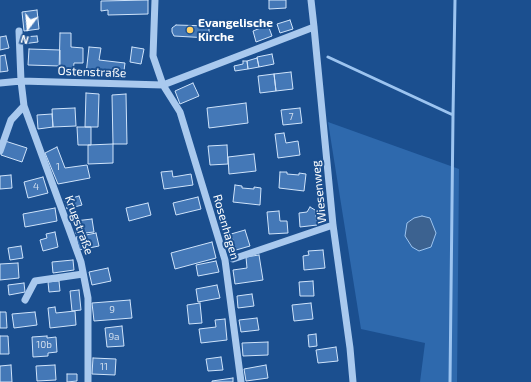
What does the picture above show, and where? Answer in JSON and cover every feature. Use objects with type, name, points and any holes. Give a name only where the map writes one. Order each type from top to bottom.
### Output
[{"type":"street","name":"Rosenhagen","points":[[155,0],[153,56],[163,85],[180,112],[225,260],[241,382]]},
{"type":"street","name":"Wiesenweg","points":[[311,0],[333,225],[350,348],[353,382]]},
{"type":"street","points":[[163,85],[314,27]]},
{"type":"street","points":[[19,31],[21,81]]},
{"type":"street","name":"Ostenstraße","points":[[0,83],[21,81],[163,85]]},
{"type":"street","name":"Krugstraße","points":[[21,81],[24,106],[81,262],[88,298],[88,382]]},
{"type":"street","points":[[0,151],[11,120],[24,106]]},
{"type":"street","points":[[233,259],[333,225]]},
{"type":"street","points":[[25,300],[35,281],[83,274]]},
{"type":"shaded area","points":[[328,122],[459,169],[457,382],[420,382],[425,343],[361,329]]},
{"type":"shaded area","points":[[422,216],[430,218],[436,233],[431,247],[419,251],[412,247],[405,236],[407,223],[414,218]]},
{"type":"building","points":[[148,0],[148,14],[108,15],[108,10],[101,11],[101,1]]},
{"type":"building","points":[[269,0],[286,0],[286,8],[269,9]]},
{"type":"building","points":[[37,10],[39,29],[24,31],[22,12]]},
{"type":"building","points":[[290,20],[293,29],[280,33],[277,24]]},
{"type":"building","name":"Evangelische Kirche","points":[[176,25],[209,26],[209,38],[174,36],[172,28]]},
{"type":"building","points":[[268,25],[272,36],[256,42],[253,31]]},
{"type":"building","points":[[60,33],[71,33],[71,47],[83,48],[83,63],[74,63],[73,73],[59,73]]},
{"type":"building","points":[[6,36],[9,48],[0,50],[0,37]]},
{"type":"building","points":[[37,36],[38,42],[22,44],[22,37]]},
{"type":"building","points":[[89,47],[101,48],[99,60],[125,63],[123,78],[86,74]]},
{"type":"building","points":[[132,47],[144,49],[141,64],[130,62]]},
{"type":"building","points":[[29,49],[60,50],[60,66],[28,65]]},
{"type":"building","points":[[272,54],[274,64],[259,67],[257,57]]},
{"type":"building","points":[[5,55],[8,71],[0,72],[0,56]]},
{"type":"building","points":[[257,58],[259,67],[248,69],[247,61]]},
{"type":"building","points":[[243,61],[247,61],[248,69],[235,71],[234,66],[243,64]]},
{"type":"building","points":[[291,72],[293,89],[276,91],[274,74]]},
{"type":"building","points":[[274,74],[276,91],[260,93],[258,76]]},
{"type":"building","points":[[193,83],[199,96],[180,104],[175,91]]},
{"type":"building","points":[[86,93],[99,94],[98,127],[85,127]]},
{"type":"building","points":[[126,94],[127,144],[113,144],[112,95]]},
{"type":"building","points":[[246,103],[248,123],[209,128],[207,108]]},
{"type":"building","points":[[75,108],[76,126],[53,127],[52,109]]},
{"type":"building","points":[[300,108],[302,123],[283,125],[281,110]]},
{"type":"building","points":[[52,114],[53,127],[38,129],[37,115]]},
{"type":"building","points":[[77,127],[91,127],[91,145],[78,145]]},
{"type":"building","points":[[284,133],[286,143],[298,141],[300,155],[278,158],[275,134]]},
{"type":"building","points":[[5,141],[27,148],[22,162],[1,155]]},
{"type":"building","points":[[113,144],[113,163],[88,164],[88,145]]},
{"type":"building","points":[[227,145],[228,164],[210,165],[208,146]]},
{"type":"building","points":[[57,147],[65,168],[87,165],[90,178],[58,184],[45,153]]},
{"type":"building","points":[[254,154],[256,171],[229,174],[228,157]]},
{"type":"building","points":[[172,171],[173,177],[191,174],[193,185],[164,189],[161,172]]},
{"type":"building","points":[[280,172],[299,175],[299,173],[306,174],[304,191],[279,188]]},
{"type":"building","points":[[11,175],[12,188],[0,189],[0,176]]},
{"type":"building","points":[[43,177],[48,193],[28,198],[24,182]]},
{"type":"building","points":[[235,185],[242,186],[242,188],[261,188],[260,205],[233,202]]},
{"type":"building","points":[[79,196],[82,205],[67,209],[65,200]]},
{"type":"building","points":[[198,197],[201,209],[176,215],[173,203]]},
{"type":"building","points":[[148,203],[151,215],[129,221],[126,208]]},
{"type":"building","points":[[310,207],[315,210],[317,225],[300,227],[299,213],[307,212]]},
{"type":"building","points":[[55,208],[57,221],[25,227],[23,214]]},
{"type":"building","points":[[279,211],[280,221],[287,221],[288,233],[269,234],[267,212]]},
{"type":"building","points":[[92,219],[94,232],[76,234],[75,221]]},
{"type":"building","points":[[245,230],[250,246],[236,250],[231,234]]},
{"type":"building","points":[[55,232],[58,247],[43,251],[40,240],[47,238],[46,234]]},
{"type":"building","points":[[96,233],[99,246],[79,250],[76,237]]},
{"type":"building","points":[[212,242],[216,258],[175,269],[171,253]]},
{"type":"building","points":[[21,246],[23,258],[10,260],[8,248]]},
{"type":"building","points":[[323,250],[325,268],[304,270],[303,256],[309,255],[308,251]]},
{"type":"building","points":[[259,255],[263,280],[235,284],[233,270],[247,268],[246,257]]},
{"type":"building","points":[[73,260],[74,270],[53,273],[52,262]]},
{"type":"building","points":[[216,261],[219,272],[198,276],[196,265]]},
{"type":"building","points":[[18,263],[19,278],[0,280],[0,264]]},
{"type":"building","points":[[108,268],[111,281],[92,285],[89,272]]},
{"type":"building","points":[[59,281],[60,291],[49,292],[48,282]]},
{"type":"building","points":[[313,281],[314,296],[300,296],[299,282]]},
{"type":"building","points":[[24,283],[25,292],[9,295],[8,285]]},
{"type":"building","points":[[217,285],[220,298],[198,302],[196,289]]},
{"type":"building","points":[[79,290],[81,310],[72,311],[70,291]]},
{"type":"building","points":[[252,294],[254,306],[238,308],[237,296]]},
{"type":"building","points":[[130,300],[132,318],[94,321],[92,303]]},
{"type":"building","points":[[200,303],[202,323],[189,324],[187,305]]},
{"type":"building","points":[[311,303],[313,319],[294,321],[292,305]]},
{"type":"building","points":[[55,307],[56,313],[75,311],[76,325],[50,328],[48,308]]},
{"type":"building","points":[[0,312],[6,312],[7,328],[0,328]]},
{"type":"building","points":[[35,312],[37,325],[14,328],[12,314]]},
{"type":"building","points":[[257,318],[259,330],[241,332],[239,320]]},
{"type":"building","points":[[225,319],[227,340],[201,343],[199,329],[216,327],[215,320]]},
{"type":"building","points":[[122,326],[124,346],[107,347],[105,328]]},
{"type":"building","points":[[316,334],[317,346],[309,347],[308,335]]},
{"type":"building","points":[[0,336],[8,336],[9,354],[0,354]]},
{"type":"building","points":[[47,336],[47,338],[56,337],[57,352],[48,353],[48,356],[33,357],[32,337]]},
{"type":"building","points":[[268,342],[268,355],[243,356],[242,343]]},
{"type":"building","points":[[336,347],[338,361],[318,363],[316,350]]},
{"type":"building","points":[[221,357],[223,370],[208,371],[206,359]]},
{"type":"building","points":[[93,358],[116,359],[115,375],[92,374]]},
{"type":"building","points":[[11,365],[12,382],[0,382],[0,366]]},
{"type":"building","points":[[55,365],[56,380],[37,381],[36,366]]},
{"type":"building","points":[[266,365],[268,378],[246,381],[244,369]]},
{"type":"building","points":[[67,374],[77,374],[77,381],[67,382]]},
{"type":"building","points":[[233,378],[233,382],[212,382],[212,381]]},
{"type":"waterway","points":[[450,382],[455,0]]},
{"type":"waterway","points":[[328,57],[453,115]]},
{"type":"place","name":"Evangelische Kirche","points":[[190,30]]}]
